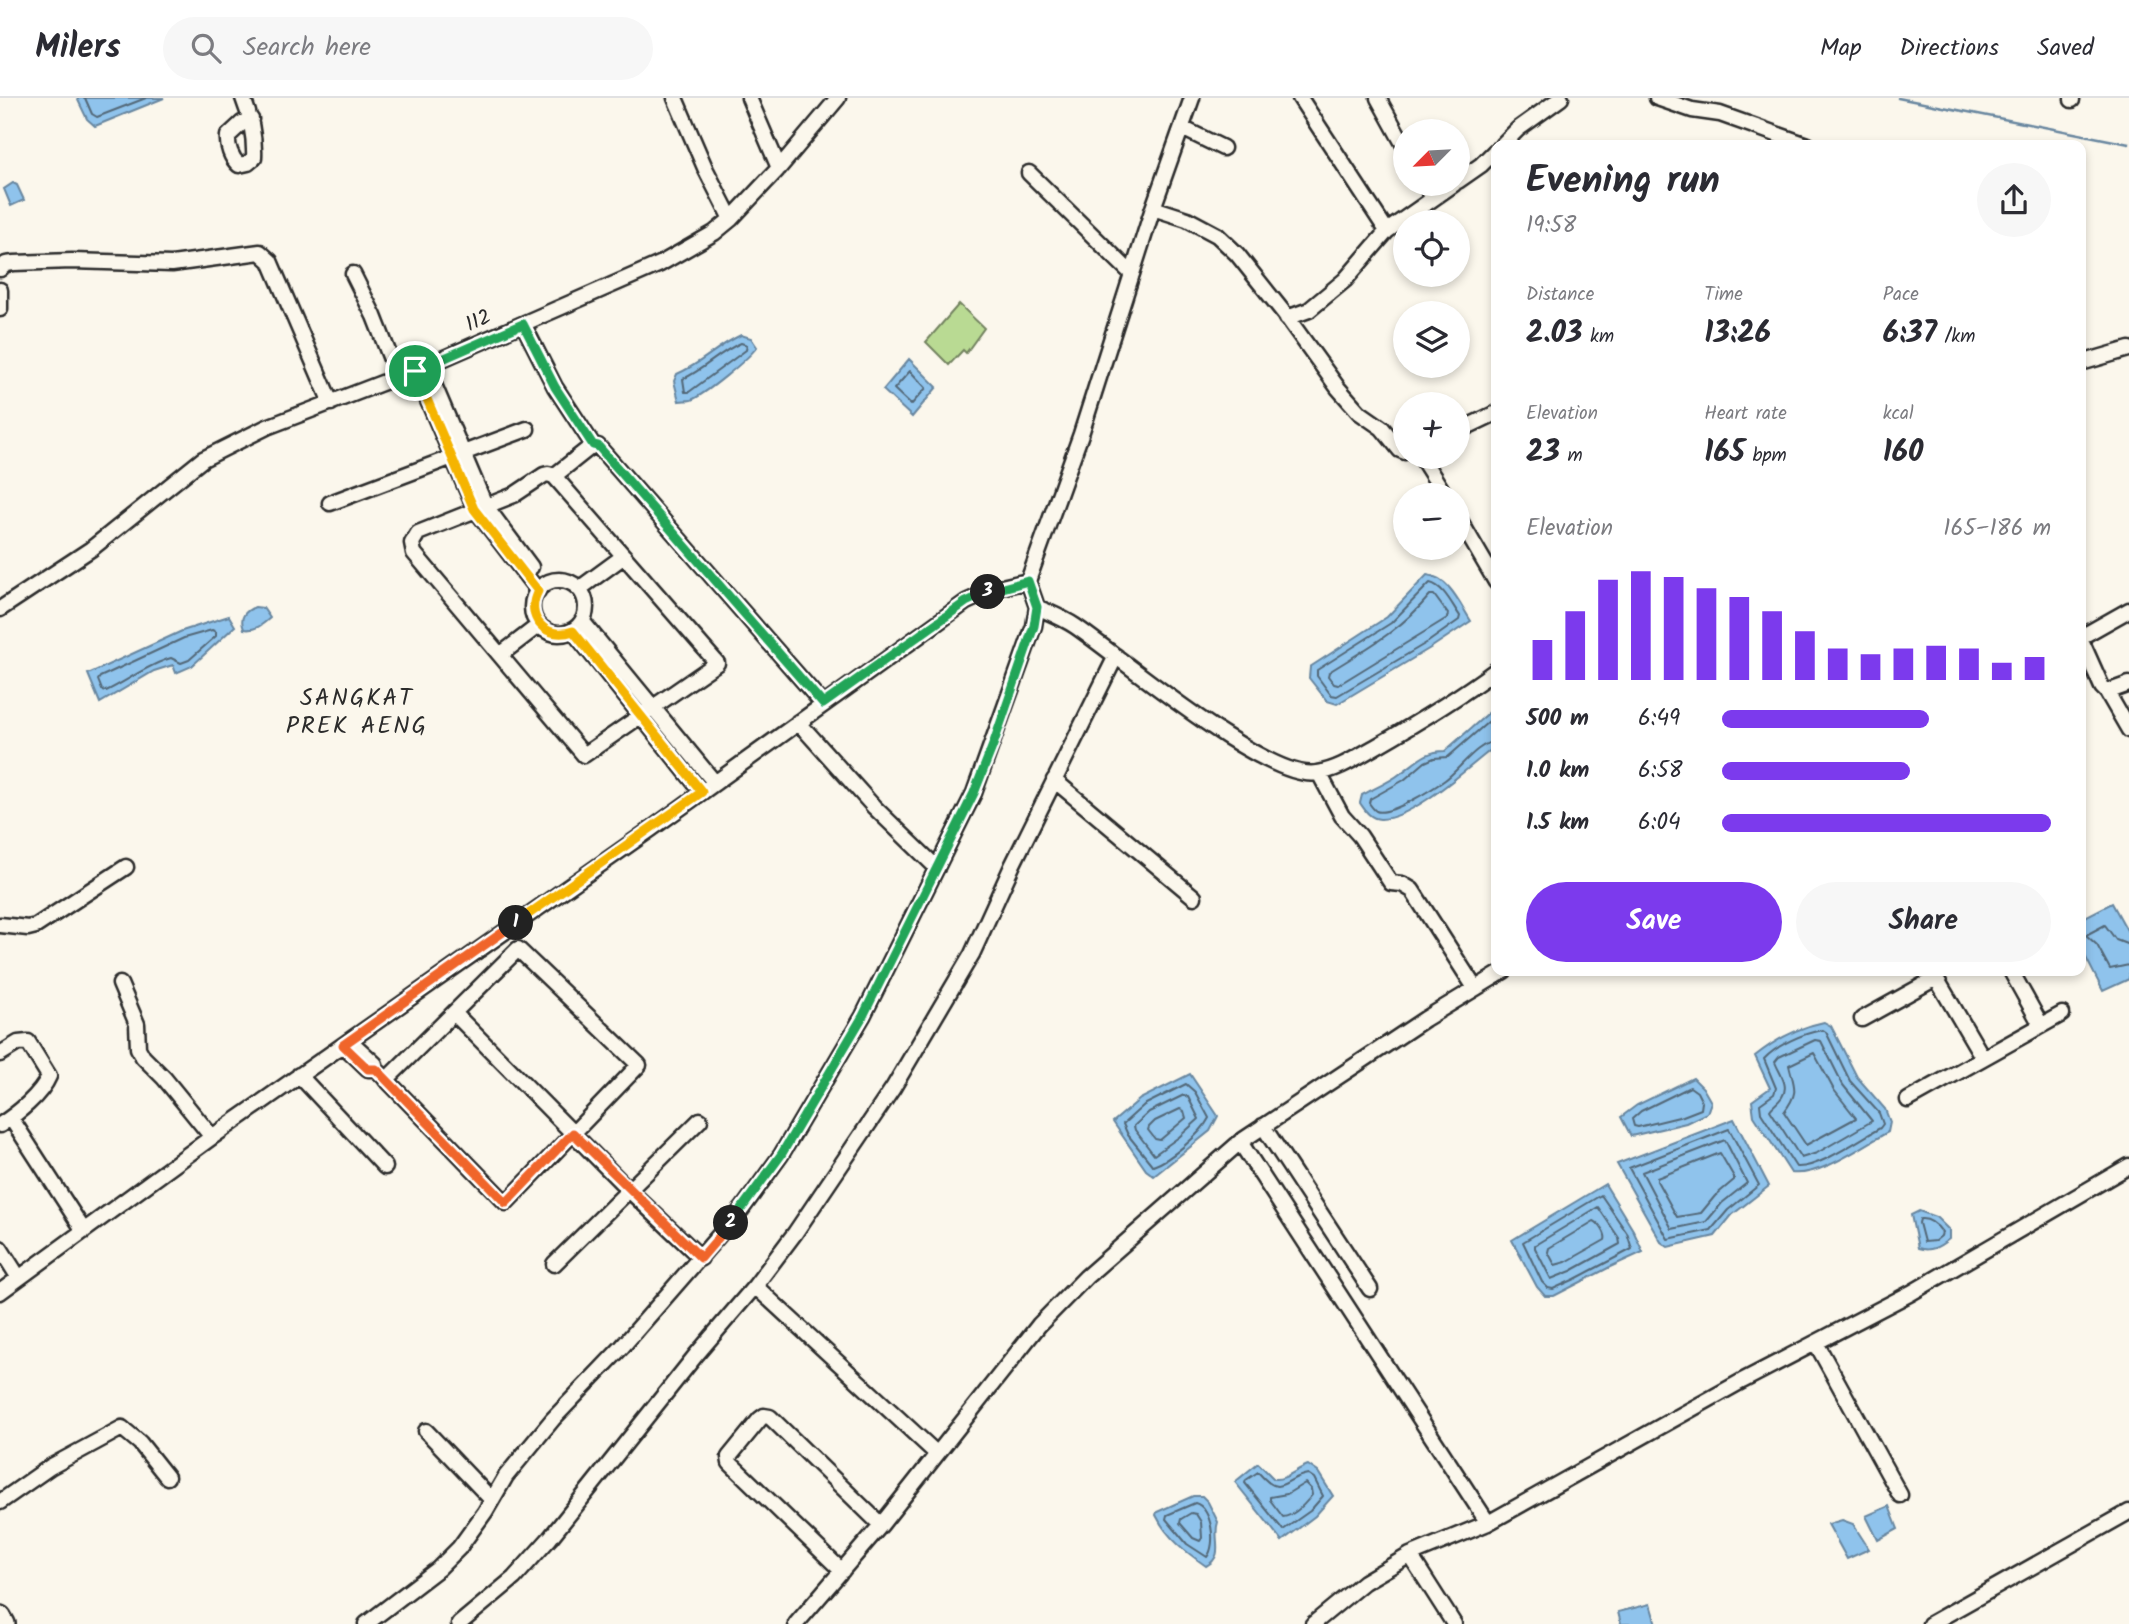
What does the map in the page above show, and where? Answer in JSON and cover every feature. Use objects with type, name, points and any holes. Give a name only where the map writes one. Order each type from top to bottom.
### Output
[{"type":"highway","points":[[0,1617],[4,1624]]},
{"type":"street","points":[[243,98],[251,119]]},
{"type":"street","points":[[675,98],[706,170],[731,219]]},
{"type":"street","points":[[749,98],[779,168]]},
{"type":"street","name":"112","points":[[0,609],[91,549],[203,459],[267,427],[421,369],[660,264],[714,233],[731,219],[779,168],[838,98]]},
{"type":"street","points":[[366,1624],[438,1569],[452,1555],[506,1476],[742,1209],[781,1155],[863,1016],[974,793],[993,745],[1027,649],[1037,607],[1028,581],[1082,434],[1153,208],[1192,98]]},
{"type":"street","points":[[1300,98],[1387,231]]},
{"type":"street","points":[[1378,98],[1393,126]]},
{"type":"street","points":[[1507,140],[1561,98]]},
{"type":"street","points":[[1657,98],[1692,110],[1731,117],[1793,140]]},
{"type":"street","points":[[1182,128],[1223,148]]},
{"type":"street","points":[[1470,172],[1491,155]]},
{"type":"street","points":[[1029,173],[1132,274]]},
{"type":"street","points":[[1287,318],[1308,310],[1345,280],[1387,231],[1436,196]]},
{"type":"street","points":[[1153,208],[1187,219],[1217,235],[1237,254],[1338,388],[1359,412],[1382,428],[1393,441]]},
{"type":"street","points":[[0,269],[6,264],[14,263],[72,261],[172,264],[265,254],[331,403]]},
{"type":"street","points":[[352,274],[374,316],[398,377]]},
{"type":"street","points":[[0,290],[0,309]]},
{"type":"street","points":[[523,324],[555,387],[593,445],[598,446],[823,704]]},
{"type":"street","points":[[2086,362],[2129,349]]},
{"type":"street","points":[[421,369],[480,507],[541,588]]},
{"type":"street","points":[[1470,425],[1491,415]]},
{"type":"street","points":[[330,503],[527,429]]},
{"type":"street","points":[[554,476],[593,445]]},
{"type":"street","points":[[544,475],[554,476],[717,663],[584,755],[414,553],[412,543],[418,533],[514,495],[544,475]]},
{"type":"street","points":[[1470,538],[1491,573]]},
{"type":"street","points":[[579,589],[624,556]]},
{"type":"street","points":[[559,580],[579,589],[586,603],[578,626],[555,634],[540,625],[533,608],[541,588],[559,580]]},
{"type":"street","points":[[0,1292],[212,1137],[702,792],[966,602],[997,588],[1028,581]]},
{"type":"street","points":[[1037,607],[1074,625],[1199,717],[1264,759],[1283,769],[1306,774],[1319,773],[1349,762],[1436,713],[1491,674]]},
{"type":"street","points":[[2086,636],[2129,610]]},
{"type":"street","points":[[500,655],[540,625]]},
{"type":"street","points":[[578,626],[654,708],[715,782]]},
{"type":"street","points":[[578,626],[642,717],[702,792]]},
{"type":"street","points":[[2086,650],[2102,687],[2129,730]]},
{"type":"street","points":[[464,1623],[514,1578],[550,1538],[696,1355],[755,1286],[795,1233],[893,1088],[972,954],[1116,656]]},
{"type":"street","points":[[2107,692],[2129,684]]},
{"type":"street","points":[[799,722],[874,807],[937,868]]},
{"type":"street","points":[[1319,773],[1342,816],[1360,835],[1391,883],[1402,884],[1412,890],[1475,988]]},
{"type":"street","points":[[1054,780],[1194,897]]},
{"type":"street","points":[[0,925],[28,928],[36,926],[126,867]]},
{"type":"street","points":[[346,1043],[368,1069],[381,1075],[506,1203],[639,1065],[518,949],[454,1013],[381,1075]]},
{"type":"street","points":[[796,1624],[881,1525],[1049,1315],[1105,1260],[1240,1142],[1495,976]]},
{"type":"street","points":[[1862,1019],[1931,976]]},
{"type":"street","points":[[1935,976],[1983,1058]]},
{"type":"street","points":[[2014,976],[2041,1026]]},
{"type":"street","points":[[120,984],[137,1024],[138,1048],[143,1057],[164,1078],[212,1137]]},
{"type":"street","points":[[454,1013],[629,1190],[701,1258]]},
{"type":"street","points":[[1908,1100],[2062,1014]]},
{"type":"street","points":[[0,1054],[18,1043],[28,1042],[49,1076],[46,1083],[6,1122],[84,1231]]},
{"type":"street","points":[[299,1075],[385,1167]]},
{"type":"street","points":[[554,1264],[700,1120]]},
{"type":"street","points":[[1263,1126],[1370,1289]]},
{"type":"street","points":[[1240,1142],[1488,1523]]},
{"type":"street","points":[[1313,1624],[1364,1582],[1410,1555],[1488,1523],[1742,1381],[1911,1293],[2129,1166]]},
{"type":"street","points":[[0,1248],[19,1279]]},
{"type":"street","points":[[755,1286],[937,1454]]},
{"type":"street","points":[[1816,1343],[1900,1495]]},
{"type":"street","points":[[842,1571],[730,1463],[729,1457],[760,1419],[764,1416],[770,1417],[881,1525]]},
{"type":"street","points":[[0,1502],[50,1467],[122,1428],[140,1443],[167,1477]]},
{"type":"street","points":[[426,1431],[492,1500]]},
{"type":"street","points":[[1930,1624],[2129,1513]]},
{"type":"street","points":[[1410,1555],[1454,1624]]},
{"type":"green space","points":[[959,304],[984,328],[966,353],[963,350],[949,365],[926,342]]},
{"type":"water","points":[[77,98],[164,98],[95,126],[87,119]]},
{"type":"water","points":[[13,183],[17,185],[24,200],[11,206],[4,189]]},
{"type":"water","points":[[741,335],[751,338],[757,347],[752,353],[706,391],[691,400],[679,401],[674,381],[677,374]]},
{"type":"water","points":[[909,359],[937,387],[912,417],[883,390]]},
{"type":"water","points":[[1427,575],[1448,586],[1471,621],[1337,704],[1327,701],[1309,678],[1310,667],[1387,617]]},
{"type":"water","points":[[255,607],[263,608],[270,618],[255,628],[244,629],[244,615]]},
{"type":"water","points":[[229,616],[235,626],[192,666],[176,673],[173,665],[154,671],[100,703],[88,674],[182,631]]},
{"type":"water","points":[[1491,711],[1491,750],[1457,778],[1408,811],[1393,817],[1376,819],[1360,803],[1362,795],[1392,779],[1417,761],[1438,751],[1445,751]]},
{"type":"water","points":[[2112,903],[2129,934],[2129,979],[2103,991],[2086,958],[2086,916]]},
{"type":"water","points":[[1824,1022],[1831,1026],[1857,1077],[1885,1109],[1890,1122],[1888,1132],[1828,1165],[1803,1173],[1791,1173],[1754,1116],[1752,1101],[1770,1088],[1755,1056],[1788,1035]]},
{"type":"water","points":[[1190,1074],[1218,1116],[1210,1131],[1154,1176],[1146,1170],[1113,1122],[1140,1099]]},
{"type":"water","points":[[1693,1078],[1711,1102],[1707,1113],[1686,1123],[1631,1136],[1621,1117],[1637,1105]]},
{"type":"water","points":[[1734,1119],[1769,1186],[1732,1215],[1715,1236],[1668,1247],[1661,1242],[1617,1164]]},
{"type":"water","points":[[1605,1184],[1643,1252],[1554,1296],[1545,1296],[1537,1287],[1512,1240]]},
{"type":"water","points":[[1919,1211],[1936,1217],[1949,1230],[1949,1239],[1935,1248],[1918,1248],[1911,1215]]},
{"type":"water","points":[[1258,1463],[1274,1479],[1283,1478],[1308,1465],[1318,1472],[1333,1496],[1315,1516],[1282,1541],[1235,1482]]},
{"type":"water","points":[[1193,1496],[1202,1496],[1208,1502],[1218,1522],[1217,1552],[1212,1562],[1206,1566],[1171,1538],[1156,1515],[1157,1512]]},
{"type":"water","points":[[1889,1506],[1898,1529],[1878,1540],[1866,1516]]},
{"type":"water","points":[[1842,1520],[1853,1524],[1869,1549],[1847,1559],[1828,1524]]},
{"type":"water","points":[[1650,1604],[1656,1624],[1621,1624],[1618,1612]]},
{"type":"waterway","points":[[1898,98],[2129,144]]},
{"type":"district","name":"SANGKAT PREK AENG","points":[[357,711]]},
{"type":"route","points":[[523,324],[555,387],[593,445],[598,446],[823,704],[966,602],[997,588],[1028,581],[1033,594],[1037,607],[1034,626],[993,745],[974,793],[912,919],[863,1016],[819,1094],[781,1155],[742,1209],[701,1258],[573,1133],[506,1203],[376,1069],[368,1069],[343,1045],[702,792],[573,631],[555,634],[547,631],[534,618],[534,599],[538,591],[474,509],[415,371],[523,324]]}]
